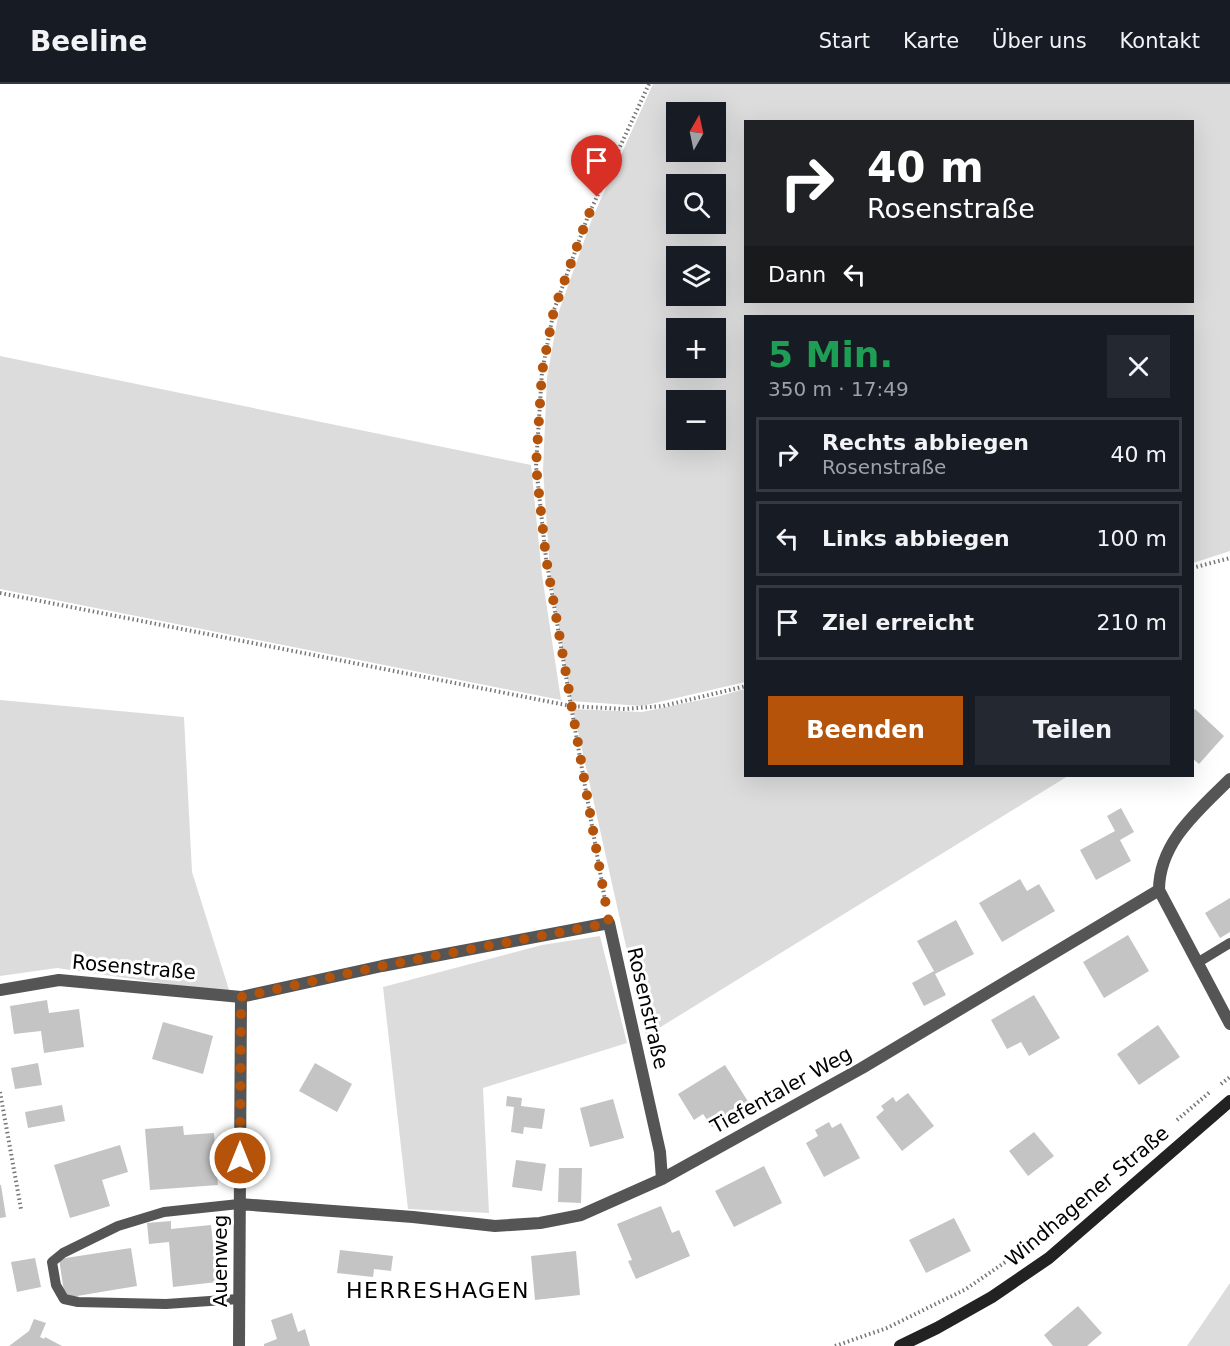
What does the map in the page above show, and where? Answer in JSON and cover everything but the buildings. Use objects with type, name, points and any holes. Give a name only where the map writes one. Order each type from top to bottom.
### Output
[{"type":"main road","name":"Windhagener Straße","points":[[900,1346],[992,1297],[1048,1258],[1230,1101]]},
{"type":"street","points":[[1230,779],[1183,827],[1167,850],[1159,877],[1159,890],[1230,1024]]},
{"type":"street","name":"Tiefentaler Weg","points":[[240,1204],[413,1217],[495,1226],[581,1215],[662,1179],[862,1068],[1159,890]]},
{"type":"street","name":"Rosenstraße","points":[[0,990],[59,980],[241,997],[382,966],[609,923],[660,1152],[662,1179]]},
{"type":"street","name":"Auenweg","points":[[239,1346],[241,997]]},
{"type":"lane","points":[[1197,963],[1230,943]]},
{"type":"lane","points":[[239,1299],[166,1304],[78,1302],[64,1299],[56,1284],[52,1262],[63,1253],[118,1226],[164,1212],[240,1204]]},
{"type":"path","points":[[609,923],[546,558],[536,466],[542,372],[554,310],[593,206],[649,84]]},
{"type":"path","points":[[1194,567],[1230,558]]},
{"type":"path","points":[[0,593],[571,706],[625,709],[663,706],[744,686]]},
{"type":"path","points":[[1171,1125],[1230,1077]]},
{"type":"path","points":[[0,1092],[21,1209]]},
{"type":"path","points":[[835,1346],[886,1328],[966,1289],[1046,1235]]},
{"type":"shaded area","points":[[653,84],[1230,84],[1230,551],[1194,563],[1194,315],[744,315],[744,682],[642,706],[571,701],[550,571],[543,470],[547,377],[559,311],[592,219]]},
{"type":"shaded area","points":[[0,356],[531,465],[542,575],[561,700],[0,589]]},
{"type":"shaded area","points":[[744,689],[744,777],[1066,777],[646,1036],[573,709],[642,712]]},
{"type":"shaded area","points":[[0,700],[184,717],[192,872],[230,993],[57,968],[0,976]]},
{"type":"shaded area","points":[[600,936],[627,1043],[483,1088],[489,1213],[408,1209],[383,987],[542,945]]},
{"type":"shaded area","points":[[1230,1283],[1230,1346],[1187,1346]]},
{"type":"district","name":"HERRESHAGEN","points":[[438,1290]]},
{"type":"route","points":[[240,1158],[241,997],[382,966],[609,923],[546,558],[536,466],[542,372],[554,310],[597,197]]}]
